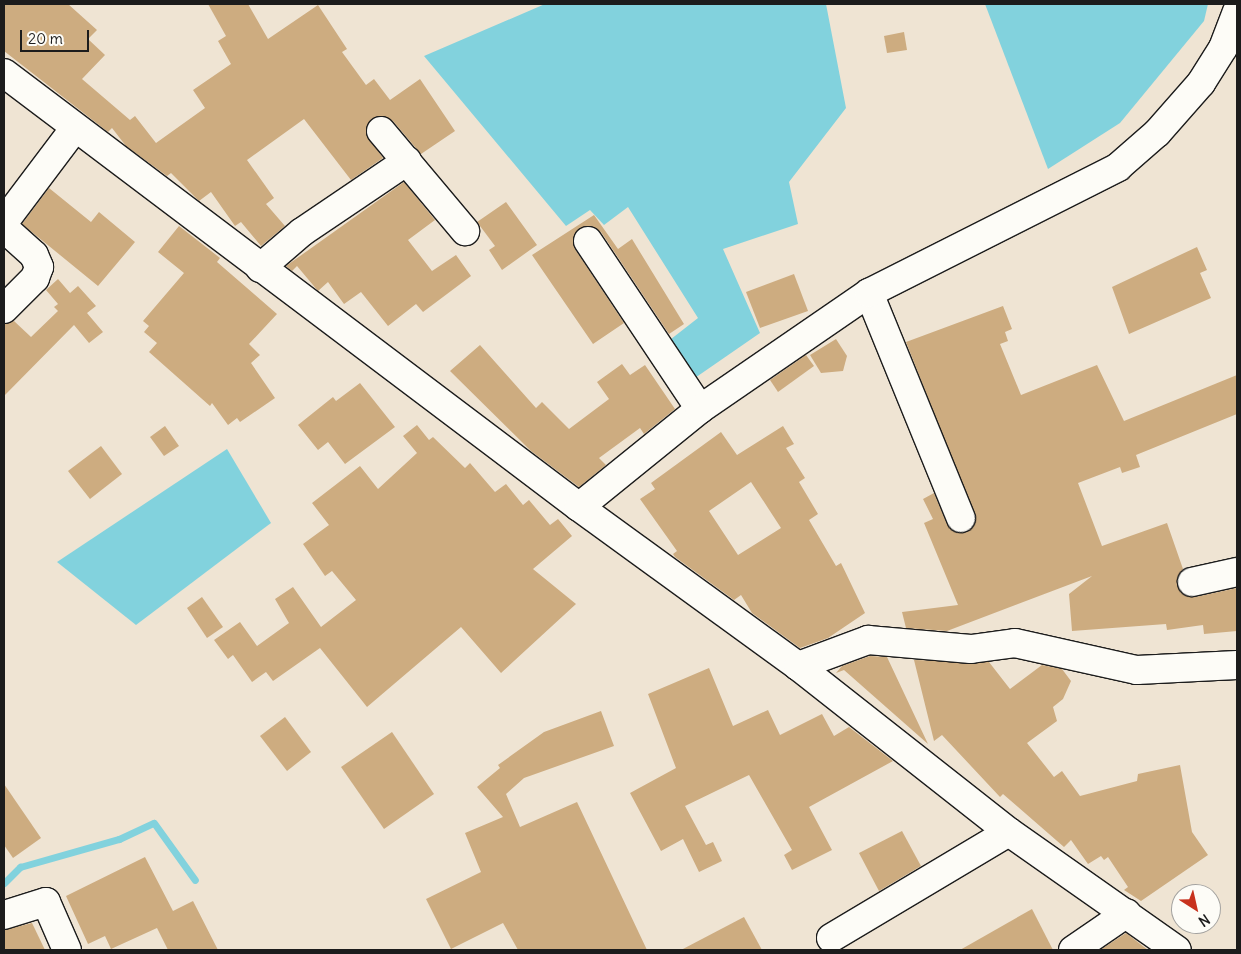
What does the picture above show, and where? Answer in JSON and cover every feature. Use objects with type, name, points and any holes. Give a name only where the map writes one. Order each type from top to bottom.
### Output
[{"type":"street","points":[[579,507],[700,409],[869,293],[1118,167],[1157,133],[1201,83],[1230,56],[1237,12]]},
{"type":"street","points":[[4,73],[74,129],[579,507],[798,666],[1009,832],[1127,913],[1177,950]]},
{"type":"street","points":[[4,222],[74,129]]},
{"type":"street","points":[[382,131],[465,232]]},
{"type":"street","points":[[260,268],[302,232],[407,161]]},
{"type":"street","points":[[4,228],[34,255],[39,268],[35,278],[4,309]]},
{"type":"street","points":[[588,241],[700,409]]},
{"type":"street","points":[[869,293],[960,518]]},
{"type":"street","points":[[1192,582],[1237,572]]},
{"type":"street","points":[[798,666],[868,640],[971,648],[1015,643],[1137,670],[1237,665]]},
{"type":"street","points":[[830,938],[1009,832]]},
{"type":"street","points":[[4,915],[46,902],[67,950]]},
{"type":"street","points":[[1073,950],[1127,913]]},
{"type":"water","points":[[545,4],[826,4],[846,108],[789,182],[798,224],[723,249],[760,333],[692,380],[666,343],[698,318],[628,207],[604,225],[590,210],[566,226],[424,56]]},
{"type":"water","points":[[985,4],[1208,4],[1204,21],[1120,123],[1048,169]]},
{"type":"water","points":[[227,449],[271,523],[136,625],[57,562]]},
{"type":"building","points":[[4,4],[68,4],[97,30],[88,39],[105,55],[82,79],[130,120],[135,116],[156,143],[205,108],[193,90],[231,64],[218,41],[226,36],[208,4],[248,4],[268,39],[318,5],[347,49],[342,52],[366,85],[374,79],[390,100],[420,79],[455,131],[421,154],[393,121],[379,116],[371,119],[366,134],[383,158],[351,180],[304,119],[247,160],[274,198],[266,204],[285,226],[261,246],[241,222],[235,226],[211,192],[199,201],[171,173],[167,176],[126,146],[112,128],[108,132],[4,51]]},
{"type":"building","points":[[904,32],[907,50],[887,53],[884,36]]},
{"type":"building","points":[[404,182],[435,220],[408,240],[432,271],[456,255],[471,276],[423,312],[416,304],[388,326],[361,292],[344,304],[328,282],[318,291],[297,266],[292,271],[286,266]]},
{"type":"building","points":[[49,188],[91,222],[99,212],[135,242],[98,286],[22,224]]},
{"type":"building","points":[[506,202],[537,245],[502,270],[489,250],[495,246],[477,222]]},
{"type":"building","points":[[594,215],[618,249],[632,239],[684,324],[669,334],[601,232],[587,226],[574,234],[575,249],[624,323],[593,344],[532,255]]},
{"type":"building","points":[[179,226],[220,258],[217,262],[277,314],[249,344],[260,355],[251,363],[275,398],[240,422],[237,418],[228,425],[212,403],[210,406],[149,352],[157,343],[144,332],[149,326],[143,321],[184,273],[158,252]]},
{"type":"building","points":[[1197,247],[1207,270],[1200,273],[1211,298],[1129,334],[1112,287]]},
{"type":"building","points":[[794,274],[808,311],[760,328],[746,292]]},
{"type":"building","points":[[58,279],[70,293],[78,286],[96,306],[87,313],[103,332],[89,343],[74,325],[4,396],[4,324],[14,321],[31,337],[58,311],[54,307],[58,304],[46,290]]},
{"type":"building","points":[[1003,306],[1012,329],[1005,332],[1008,341],[1000,344],[1021,395],[1097,365],[1124,421],[1237,375],[1237,414],[1136,455],[1140,467],[1122,473],[1120,467],[1078,483],[1102,546],[1167,523],[1183,569],[1177,578],[1181,593],[1195,597],[1237,588],[1237,631],[1204,634],[1203,625],[1167,630],[1166,624],[1072,631],[1069,594],[1092,576],[947,631],[906,628],[902,612],[958,605],[924,523],[933,519],[923,499],[934,493],[947,524],[958,533],[967,532],[976,520],[906,342]]},
{"type":"building","points":[[836,339],[847,356],[843,371],[821,373],[810,355]]},
{"type":"building","points":[[480,345],[536,408],[542,402],[569,429],[609,399],[597,382],[622,364],[630,375],[645,365],[675,409],[644,434],[640,428],[599,458],[606,465],[579,487],[531,451],[450,371]]},
{"type":"building","points":[[806,355],[814,366],[778,392],[770,380]]},
{"type":"building","points":[[360,383],[395,427],[345,464],[328,442],[318,450],[298,425],[333,397],[336,401]]},
{"type":"building","points":[[417,425],[429,440],[433,437],[465,468],[470,463],[495,492],[506,484],[523,505],[529,500],[550,525],[558,519],[572,536],[533,569],[576,604],[501,673],[461,627],[367,707],[320,648],[273,681],[266,672],[252,682],[233,655],[228,659],[214,640],[240,622],[257,646],[289,623],[275,599],[293,587],[321,627],[356,600],[332,571],[325,576],[303,544],[329,525],[312,503],[360,466],[378,489],[417,453],[403,436]]},
{"type":"building","points":[[165,426],[179,446],[164,456],[150,437]]},
{"type":"building","points":[[783,426],[794,444],[786,448],[805,478],[799,482],[818,514],[809,520],[836,566],[841,563],[865,613],[828,638],[800,648],[752,613],[741,595],[734,600],[675,557],[673,554],[677,551],[640,499],[655,489],[651,483],[721,432],[737,455]],"holes":[[[751,482],[781,528],[738,555],[709,511]]]},
{"type":"building","points":[[101,446],[122,474],[90,499],[68,471]]},
{"type":"building","points":[[202,597],[223,627],[207,638],[187,608]]},
{"type":"building","points":[[870,656],[887,657],[928,744],[844,670],[836,673],[842,666]]},
{"type":"building","points":[[914,660],[989,662],[1010,689],[1042,665],[1062,669],[1071,681],[1063,699],[1053,707],[1057,721],[1027,743],[1054,777],[1062,771],[1080,796],[1137,781],[1138,774],[1180,765],[1192,832],[1208,855],[1141,901],[1124,890],[1128,887],[1108,857],[1104,860],[1101,856],[1088,864],[1071,840],[1064,847],[1003,794],[1000,797],[942,735],[934,741]]},
{"type":"building","points":[[709,668],[733,726],[768,710],[780,735],[822,714],[834,736],[849,727],[893,761],[809,807],[832,850],[792,870],[784,855],[792,850],[749,775],[685,806],[706,845],[713,842],[722,861],[699,872],[683,839],[661,851],[630,793],[676,768],[648,694]]},
{"type":"building","points":[[601,711],[614,746],[524,778],[506,794],[520,827],[577,802],[647,950],[518,950],[503,923],[451,949],[426,899],[481,872],[465,833],[503,817],[477,787],[500,768],[498,765],[544,732]]},
{"type":"building","points":[[285,717],[311,752],[287,771],[260,736]]},
{"type":"building","points":[[392,732],[434,794],[384,829],[341,767]]},
{"type":"building","points":[[4,784],[41,838],[13,858],[4,845]]},
{"type":"building","points":[[902,831],[921,866],[879,891],[859,853]]},
{"type":"building","points":[[145,857],[173,911],[193,901],[218,950],[168,950],[157,928],[111,949],[105,936],[88,944],[66,896]]},
{"type":"building","points":[[1032,909],[1053,950],[960,950]]},
{"type":"building","points":[[744,917],[762,950],[681,950]]},
{"type":"building","points":[[32,923],[45,950],[4,950],[4,930]]},
{"type":"building","points":[[1126,933],[1148,950],[1100,950]]},
{"type":"waterway","points":[[4,883],[20,867],[119,839],[154,823],[195,880]]}]
